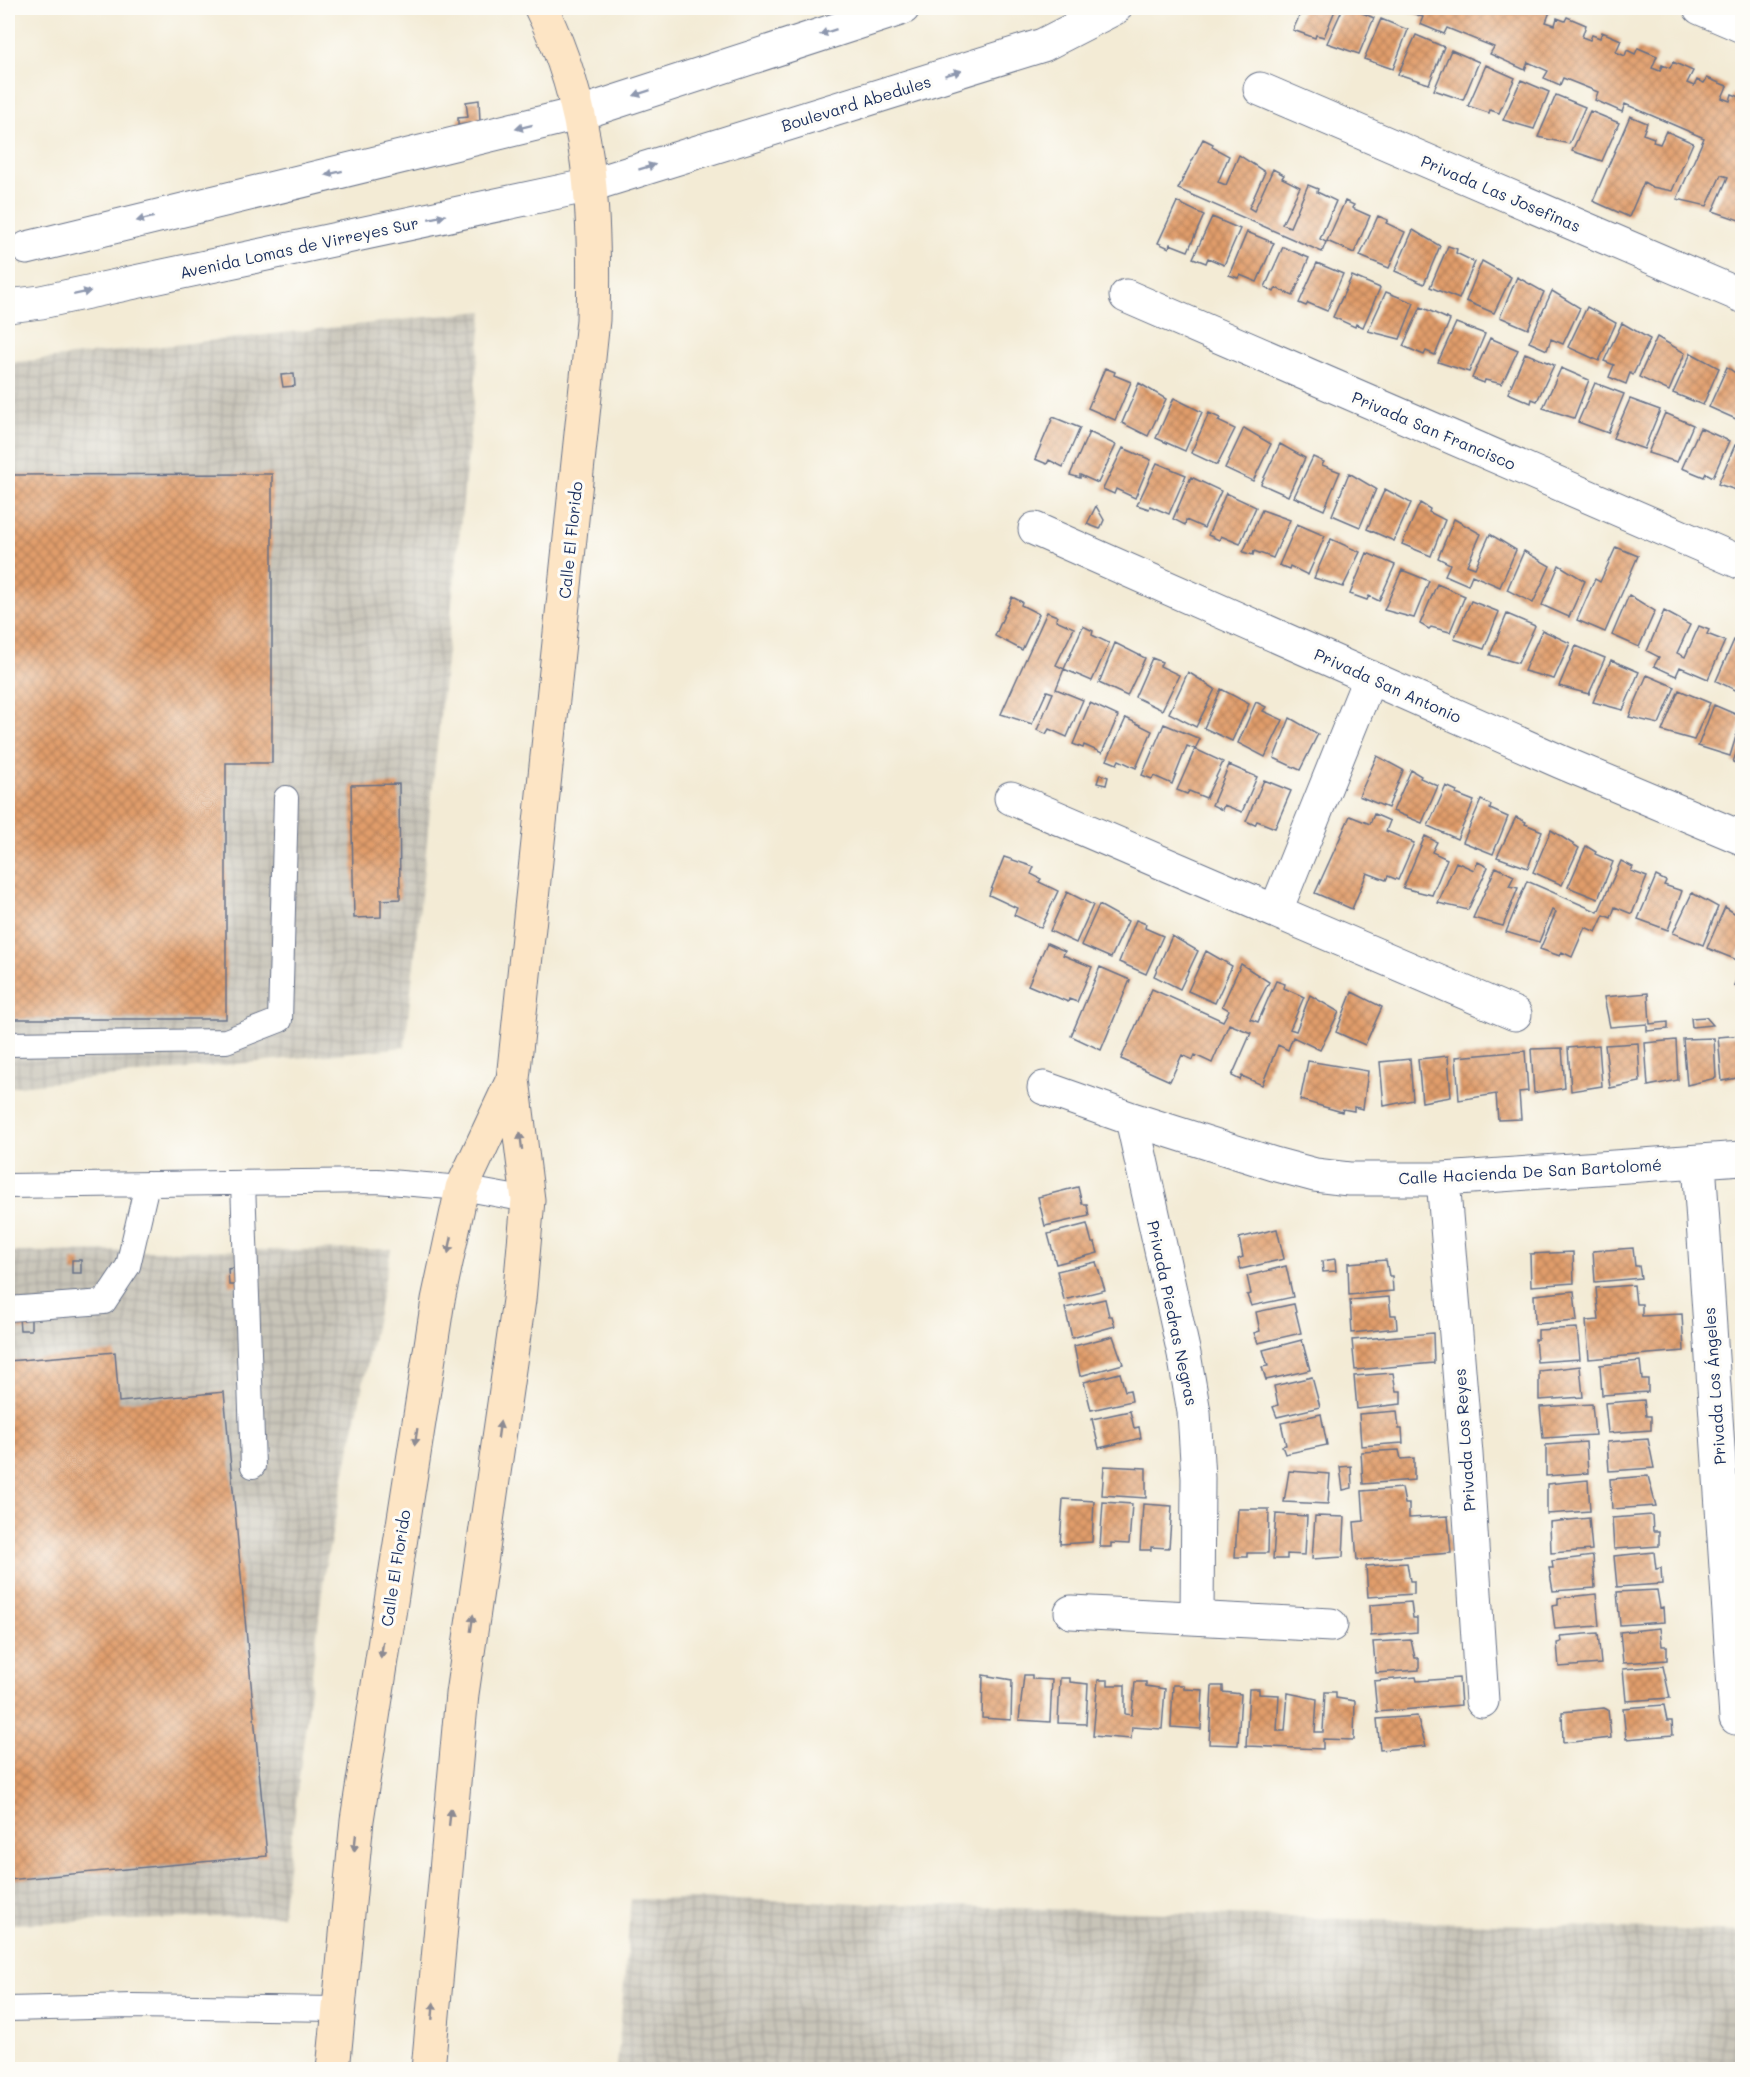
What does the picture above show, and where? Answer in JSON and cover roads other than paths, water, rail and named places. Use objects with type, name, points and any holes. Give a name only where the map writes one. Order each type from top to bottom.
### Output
[{"type":"main road","name":"Calle El Florido","points":[[428,2070],[462,1694],[519,1299],[528,1200],[513,1079],[593,320],[595,244],[591,184],[581,113],[556,38],[541,8]]},
{"type":"main road","name":"Calle El Florido","points":[[333,2070],[357,1820],[393,1574],[438,1299],[462,1188],[513,1079]]},
{"type":"street","points":[[16,249],[581,113],[903,8]]},
{"type":"street","name":"Boulevard Abedules","points":[[591,184],[1043,45],[1115,8]]},
{"type":"street","points":[[1700,8],[1743,26]]},
{"type":"street","name":"Privada Las Josefinas","points":[[1260,89],[1743,296]]},
{"type":"street","name":"Avenida Lomas de Virreyes Sur","points":[[8,306],[41,302],[591,184]]},
{"type":"street","name":"Privada San Francisco","points":[[1126,296],[1743,563]]},
{"type":"street","name":"Privada San Antonio","points":[[1035,529],[1561,762],[1743,838]]},
{"type":"street","points":[[1276,910],[1370,676]]},
{"type":"street","points":[[1011,798],[1515,1014]]},
{"type":"street","name":"Calle Hacienda De San Bartolomé","points":[[1044,1088],[1132,1119],[1315,1175],[1349,1179],[1443,1179],[1743,1158]]},
{"type":"street","name":"Privada Piedras Negras","points":[[1132,1119],[1184,1354],[1194,1412],[1198,1478],[1197,1618]]},
{"type":"street","name":"Privada Los Ángeles","points":[[1699,1162],[1736,1718]]},
{"type":"street","name":"Privada Los Reyes","points":[[1443,1179],[1466,1454],[1482,1701]]},
{"type":"street","points":[[1071,1612],[1331,1625]]},
{"type":"lane","points":[[8,1044],[226,1041],[280,1020],[286,798]]},
{"type":"lane","points":[[8,1186],[377,1180],[462,1188],[528,1200]]},
{"type":"lane","points":[[243,1183],[253,1466]]},
{"type":"lane","points":[[8,1309],[104,1302],[128,1266],[147,1184]]},
{"type":"lane","points":[[8,2009],[133,2006],[338,2009]]}]
